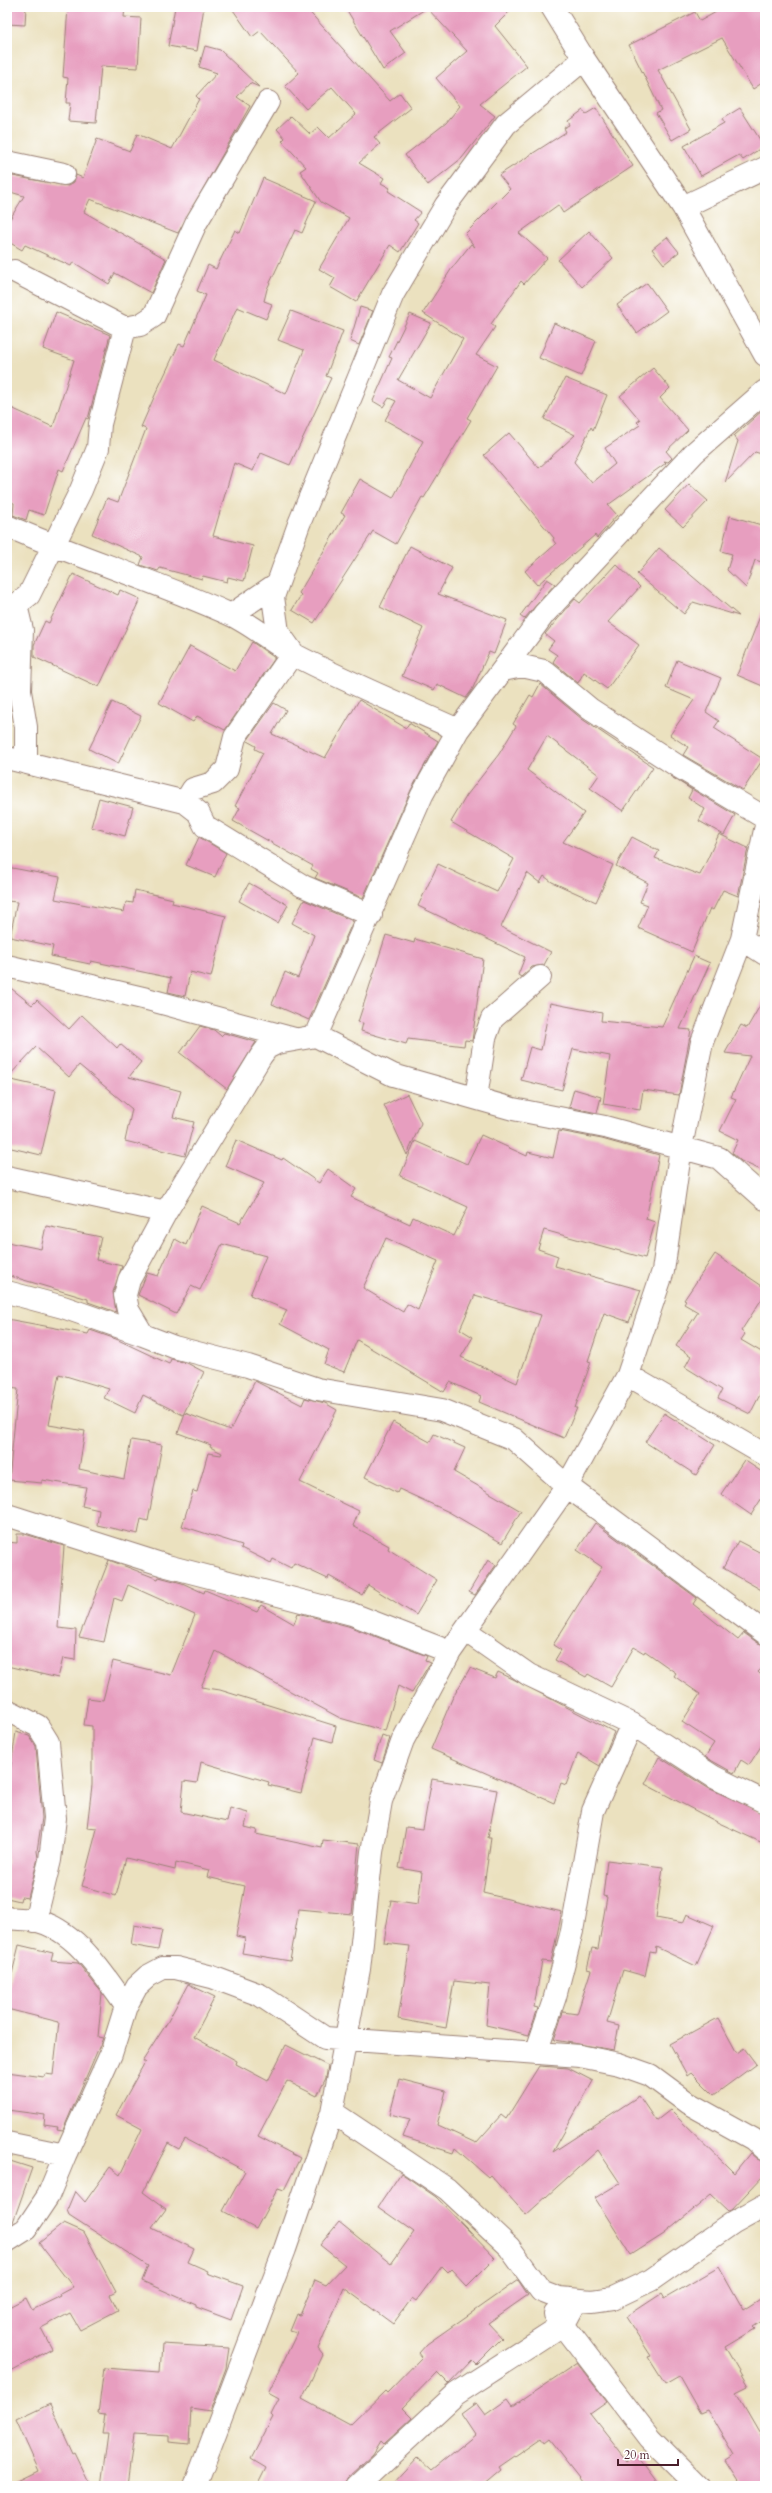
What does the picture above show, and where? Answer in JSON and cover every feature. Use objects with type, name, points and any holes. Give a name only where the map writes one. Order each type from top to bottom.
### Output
[{"type":"street","points":[[552,7],[584,60],[683,207],[763,344]]},
{"type":"street","points":[[293,653],[278,632],[273,597],[393,294],[446,205],[506,124],[584,60]]},
{"type":"street","points":[[14,271],[125,328],[140,325],[154,316],[196,223],[268,102]]},
{"type":"street","points":[[7,162],[64,174]]},
{"type":"street","points":[[683,207],[765,168]]},
{"type":"street","points":[[125,328],[100,424],[98,448],[54,546],[28,594],[11,606],[22,630],[20,691],[26,727],[16,759],[185,802],[198,812],[205,826],[303,886],[371,915]]},
{"type":"street","points":[[306,1038],[371,915],[422,795],[458,730],[504,670],[544,614],[694,453],[765,391]]},
{"type":"street","points":[[7,526],[54,546],[172,589],[231,615],[293,653],[357,685],[458,730]]},
{"type":"street","points":[[231,615],[278,582]]},
{"type":"street","points":[[185,802],[194,788],[213,783],[227,769],[235,737],[293,653]]},
{"type":"street","points":[[504,670],[522,666],[544,672],[590,709],[679,767],[765,818]]},
{"type":"street","points":[[195,2486],[285,2249],[332,2112],[359,1968],[372,1852],[381,1801],[403,1740],[450,1652],[568,1486],[628,1375],[663,1271],[680,1147],[702,1042],[742,939],[765,830]]},
{"type":"street","points":[[742,939],[765,954]]},
{"type":"street","points":[[7,966],[306,1038],[393,1075],[513,1109],[605,1127],[719,1158],[765,1199]]},
{"type":"street","points":[[476,1098],[485,1038],[492,1019],[540,977]]},
{"type":"street","points":[[143,1335],[128,1310],[125,1295],[129,1280],[166,1212],[267,1048],[277,1043],[306,1038]]},
{"type":"street","points":[[7,1177],[166,1212]]},
{"type":"street","points":[[7,1292],[63,1307],[174,1347],[248,1366],[317,1389],[442,1410],[514,1439],[568,1486],[765,1633]]},
{"type":"street","points":[[628,1375],[765,1455]]},
{"type":"street","points":[[7,1515],[167,1566],[352,1614],[450,1652]]},
{"type":"street","points":[[466,1631],[529,1675],[632,1724],[714,1777],[765,1802]]},
{"type":"street","points":[[7,1710],[38,1726],[48,1742],[55,1818],[50,1860],[35,1920]]},
{"type":"street","points":[[536,2053],[555,1997],[572,1930],[593,1811],[632,1724]]},
{"type":"street","points":[[7,1918],[35,1920],[57,1929],[73,1941],[98,1967],[126,2006]]},
{"type":"street","points":[[7,2241],[26,2229],[48,2196],[64,2155],[111,2054],[126,2006],[137,1986],[148,1976],[163,1968],[176,1968],[212,1977],[260,1995],[325,2038],[580,2056],[619,2064],[650,2075],[688,2103],[753,2139],[765,2150]]},
{"type":"street","points":[[332,2112],[447,2189],[509,2247],[541,2291],[552,2310],[650,2438],[698,2486]]},
{"type":"street","points":[[7,2143],[64,2155]]},
{"type":"street","points":[[541,2291],[559,2298],[577,2300],[613,2298],[651,2280],[734,2222],[765,2205]]},
{"type":"street","points":[[357,2486],[456,2394],[564,2324],[577,2300]]},
{"type":"building","points":[[7,7],[26,7],[25,25],[7,24]]},
{"type":"building","points":[[68,7],[125,7],[124,17],[141,18],[138,68],[101,66],[96,123],[68,121],[70,103],[66,103],[68,78],[63,77]]},
{"type":"building","points":[[175,7],[204,7],[197,51],[168,46]]},
{"type":"building","points":[[231,7],[305,7],[390,101],[400,93],[411,108],[374,137],[380,144],[359,163],[384,178],[381,183],[390,188],[388,191],[421,212],[414,220],[418,223],[400,252],[390,245],[356,302],[330,287],[335,278],[319,269],[349,218],[321,202],[300,171],[306,167],[282,141],[285,138],[277,129],[291,116],[310,134],[318,127],[329,138],[356,114],[332,87],[306,109],[285,86],[299,73],[260,31],[252,37]]},
{"type":"building","points":[[345,7],[514,7],[495,26],[527,66],[480,104],[495,116],[462,158],[428,185],[405,155],[446,123],[460,106],[436,78],[467,51],[427,8],[390,31],[406,53],[383,70]]},
{"type":"building","points":[[725,7],[765,7],[765,81],[753,89],[722,38],[658,70],[691,129],[672,140],[656,113],[661,110],[629,45],[695,12],[700,21]]},
{"type":"building","points":[[205,46],[220,50],[259,87],[250,83],[237,97],[250,106],[178,233],[90,199],[84,212],[166,259],[151,293],[115,273],[109,284],[73,262],[71,266],[25,245],[22,250],[7,241],[7,224],[24,196],[7,191],[7,175],[68,186],[74,182],[76,175],[83,178],[97,139],[130,151],[137,134],[172,149],[199,99],[196,96],[217,73],[199,67]]},
{"type":"building","points":[[596,108],[633,166],[563,213],[558,205],[519,233],[547,258],[524,284],[521,281],[491,324],[495,327],[476,355],[497,366],[467,418],[471,420],[424,498],[422,497],[396,544],[373,531],[314,623],[292,610],[301,595],[299,593],[345,515],[341,513],[360,479],[393,498],[423,441],[385,420],[396,401],[389,398],[383,407],[373,401],[392,358],[389,357],[410,314],[431,323],[398,380],[430,398],[463,339],[423,313],[452,268],[471,244],[475,247],[465,234],[510,189],[499,175],[566,132],[564,128],[570,125],[568,121],[583,110],[586,114]]},
{"type":"building","points":[[740,108],[764,146],[743,160],[739,155],[701,176],[684,146],[724,123],[722,119]]},
{"type":"building","points":[[263,178],[316,201],[302,233],[295,230],[267,289],[264,301],[272,304],[266,319],[237,307],[214,360],[286,394],[304,350],[278,340],[291,311],[343,331],[326,376],[331,378],[290,465],[261,453],[253,471],[234,463],[213,536],[253,546],[244,581],[228,577],[227,582],[203,576],[202,579],[160,568],[158,571],[140,565],[143,557],[92,534],[107,498],[118,502],[146,429],[141,427],[179,344],[184,346],[206,295],[197,291],[208,265],[216,269],[235,230],[240,233]]},
{"type":"building","points":[[589,231],[613,258],[582,287],[558,260]]},
{"type":"building","points":[[667,237],[679,252],[664,264],[652,249]]},
{"type":"building","points":[[647,283],[667,311],[637,333],[617,305]]},
{"type":"building","points":[[360,307],[373,311],[359,345],[350,341]]},
{"type":"building","points":[[56,312],[110,335],[88,419],[86,418],[63,471],[59,469],[44,515],[29,510],[26,520],[13,515],[14,503],[7,501],[7,406],[53,427],[74,360],[43,349]]},
{"type":"building","points":[[554,323],[596,341],[581,376],[539,358]]},
{"type":"building","points":[[653,368],[670,388],[660,398],[688,430],[666,451],[672,458],[668,462],[664,461],[666,463],[608,505],[617,515],[597,538],[595,535],[537,585],[525,571],[556,544],[553,540],[554,538],[484,455],[509,433],[539,468],[575,435],[544,419],[565,378],[607,395],[593,430],[591,427],[574,462],[592,483],[615,464],[605,448],[640,425],[637,422],[640,420],[620,396]]},
{"type":"building","points":[[765,408],[765,455],[755,452],[725,483],[738,441],[734,436]]},
{"type":"building","points":[[689,484],[708,501],[683,527],[665,510]]},
{"type":"building","points":[[730,516],[765,526],[765,563],[755,560],[746,588],[727,570],[732,554],[721,551]]},
{"type":"building","points":[[410,546],[452,568],[438,594],[507,620],[494,654],[489,652],[472,690],[466,698],[437,684],[434,690],[402,676],[423,628],[380,607]]},
{"type":"building","points":[[659,548],[739,616],[693,602],[684,614],[637,574]]},
{"type":"building","points":[[616,564],[640,587],[608,622],[639,645],[607,689],[584,672],[578,683],[553,662],[557,655],[548,649],[554,641],[545,634],[575,599],[580,603]]},
{"type":"building","points":[[73,574],[118,595],[120,590],[140,599],[99,687],[34,657],[34,645],[45,621],[49,623]]},
{"type":"building","points":[[547,579],[555,584],[524,619],[520,616]]},
{"type":"building","points":[[765,606],[765,687],[737,675]]},
{"type":"building","points":[[252,642],[275,658],[225,730],[197,716],[193,722],[159,703],[190,646],[235,671]]},
{"type":"building","points":[[677,660],[721,678],[706,712],[719,721],[714,728],[763,759],[743,790],[683,755],[688,747],[670,735],[694,700],[666,688]]},
{"type":"building","points":[[540,684],[582,719],[653,767],[623,811],[590,788],[599,775],[547,736],[527,770],[584,813],[563,842],[613,865],[596,902],[552,882],[544,876],[540,883],[527,873],[501,927],[551,952],[544,965],[532,967],[521,977],[518,975],[525,957],[418,906],[438,864],[497,892],[514,859],[451,822],[467,795],[499,754],[516,726],[513,724],[530,695],[533,697]]},
{"type":"building","points":[[359,700],[406,728],[409,723],[438,741],[411,790],[363,898],[315,878],[318,873],[311,869],[313,866],[233,821],[240,808],[235,806],[263,753],[255,749],[256,746],[247,741],[274,703],[286,710],[272,734],[325,758]]},
{"type":"building","points":[[112,702],[141,716],[118,764],[89,749]]},
{"type":"building","points":[[670,776],[735,815],[724,835],[699,821],[705,809],[688,798],[692,790]]},
{"type":"building","points":[[99,798],[133,807],[125,836],[91,827]]},
{"type":"building","points":[[719,834],[748,848],[738,896],[723,890],[713,910],[710,908],[692,952],[638,928],[648,905],[640,902],[648,883],[616,866],[632,837],[659,851],[655,858],[700,875]]},
{"type":"building","points":[[199,837],[226,853],[215,877],[186,865]]},
{"type":"building","points":[[7,867],[60,877],[55,899],[124,912],[126,902],[133,903],[135,890],[173,899],[172,903],[226,916],[211,977],[190,972],[185,996],[168,992],[171,978],[91,961],[90,964],[51,956],[53,946],[10,937],[17,902],[7,901]]},
{"type":"building","points":[[249,883],[288,905],[278,923],[239,901]]},
{"type":"building","points":[[304,900],[353,921],[309,1020],[272,1004],[285,972],[298,978],[314,935],[292,923]]},
{"type":"building","points":[[386,935],[414,943],[415,939],[483,959],[472,1041],[465,1040],[464,1046],[408,1039],[406,1044],[361,1031],[363,1023],[358,1022]]},
{"type":"building","points":[[694,956],[710,963],[680,1029],[691,1030],[679,1095],[643,1090],[640,1110],[603,1104],[610,1056],[573,1049],[562,1090],[521,1080],[530,1047],[541,1050],[550,1003],[602,1013],[601,1021],[662,1027]]},
{"type":"building","points":[[7,985],[32,1005],[37,1000],[69,1029],[82,1015],[117,1048],[120,1044],[141,1062],[129,1077],[181,1091],[173,1117],[194,1122],[185,1156],[125,1141],[132,1109],[79,1065],[69,1077],[36,1047],[7,1078]]},
{"type":"building","points":[[765,997],[765,1172],[741,1161],[732,1153],[738,1140],[720,1131],[736,1099],[731,1097],[750,1056],[725,1053],[741,1025],[747,1028]]},
{"type":"building","points":[[200,1026],[214,1030],[221,1036],[224,1033],[256,1042],[227,1089],[180,1053]]},
{"type":"building","points":[[7,1079],[56,1090],[41,1155],[7,1147]]},
{"type":"building","points":[[574,1089],[601,1097],[597,1113],[569,1107]]},
{"type":"building","points":[[407,1094],[421,1123],[407,1155],[384,1105]]},
{"type":"building","points":[[559,1131],[602,1139],[659,1155],[646,1219],[655,1222],[645,1258],[544,1230],[538,1249],[558,1256],[555,1266],[641,1290],[629,1322],[604,1313],[588,1361],[591,1362],[575,1408],[577,1408],[564,1438],[479,1402],[481,1396],[450,1382],[444,1392],[357,1340],[344,1372],[324,1364],[329,1350],[280,1324],[287,1310],[250,1295],[266,1256],[222,1244],[200,1290],[191,1286],[176,1314],[138,1295],[147,1273],[158,1276],[175,1239],[186,1245],[202,1206],[240,1223],[264,1183],[225,1166],[236,1140],[282,1160],[283,1158],[319,1183],[328,1169],[356,1189],[351,1197],[410,1224],[413,1217],[454,1236],[468,1207],[400,1176],[415,1141],[467,1164],[481,1135],[527,1156],[528,1152],[553,1158]],"holes":[[[386,1238],[438,1261],[418,1310],[407,1304],[403,1312],[363,1288]],[[475,1295],[541,1315],[517,1383],[461,1357],[473,1337],[460,1329]]]},
{"type":"building","points":[[46,1226],[101,1237],[96,1260],[122,1266],[113,1292],[116,1312],[88,1302],[88,1299],[7,1275],[7,1242],[41,1249]]},
{"type":"building","points":[[715,1254],[765,1288],[765,1294],[741,1331],[745,1334],[741,1340],[765,1354],[765,1385],[750,1414],[718,1398],[722,1390],[685,1367],[691,1356],[676,1346],[698,1312],[684,1304],[686,1301],[684,1300]]},
{"type":"building","points":[[7,1319],[88,1334],[90,1330],[116,1339],[169,1364],[171,1359],[187,1363],[204,1372],[183,1415],[143,1395],[135,1413],[104,1398],[109,1389],[59,1374],[49,1425],[85,1431],[79,1469],[124,1479],[131,1440],[162,1445],[148,1521],[141,1519],[138,1534],[97,1525],[99,1510],[82,1506],[86,1487],[42,1480],[42,1483],[9,1480],[18,1389],[7,1388]]},
{"type":"building","points":[[255,1381],[302,1405],[305,1398],[325,1403],[337,1410],[300,1482],[359,1511],[353,1526],[389,1546],[388,1549],[437,1580],[416,1615],[368,1585],[362,1595],[329,1576],[328,1579],[294,1563],[291,1568],[273,1559],[271,1563],[241,1548],[242,1545],[182,1526],[193,1491],[197,1492],[208,1453],[221,1455],[222,1453],[210,1447],[211,1445],[178,1433],[185,1413],[230,1430]]},
{"type":"building","points":[[664,1413],[715,1445],[696,1475],[645,1442]]},
{"type":"building","points":[[393,1422],[430,1442],[434,1434],[465,1448],[454,1472],[521,1511],[502,1543],[449,1512],[399,1489],[397,1493],[365,1477]]},
{"type":"building","points":[[744,1460],[765,1474],[765,1493],[751,1515],[721,1494]]},
{"type":"building","points":[[595,1523],[697,1598],[693,1604],[738,1640],[744,1633],[758,1643],[765,1645],[765,1665],[758,1672],[765,1679],[765,1740],[749,1765],[741,1760],[734,1773],[705,1757],[714,1743],[682,1722],[700,1694],[674,1676],[676,1673],[645,1651],[644,1653],[634,1647],[611,1687],[588,1674],[586,1677],[555,1660],[561,1650],[553,1645],[602,1567],[577,1550]]},
{"type":"building","points":[[17,1534],[25,1534],[64,1546],[58,1628],[76,1630],[75,1660],[63,1658],[58,1678],[7,1666],[7,1542],[17,1543]]},
{"type":"building","points":[[738,1541],[765,1555],[765,1592],[723,1568]]},
{"type":"building","points":[[109,1560],[158,1579],[159,1577],[182,1583],[204,1593],[205,1590],[257,1612],[261,1605],[294,1624],[298,1613],[348,1626],[427,1656],[425,1661],[430,1663],[412,1693],[398,1686],[385,1731],[340,1718],[216,1651],[201,1687],[220,1690],[336,1726],[332,1742],[315,1737],[301,1793],[268,1785],[269,1782],[201,1762],[197,1783],[184,1781],[181,1812],[227,1822],[230,1808],[248,1813],[245,1827],[257,1830],[256,1834],[322,1848],[323,1840],[359,1844],[352,1914],[299,1909],[290,1961],[242,1953],[245,1938],[236,1936],[245,1886],[207,1877],[209,1870],[176,1862],[175,1870],[126,1858],[116,1896],[82,1886],[97,1829],[87,1828],[92,1785],[92,1726],[84,1725],[88,1698],[103,1700],[113,1661],[171,1675],[195,1615],[128,1585],[122,1601],[114,1598],[104,1642],[79,1637]]},
{"type":"building","points":[[488,1560],[496,1565],[475,1595],[469,1592]]},
{"type":"building","points":[[470,1668],[495,1678],[498,1672],[614,1732],[600,1766],[578,1753],[566,1785],[561,1783],[554,1803],[431,1749],[452,1699]]},
{"type":"building","points":[[16,1732],[29,1736],[36,1746],[42,1818],[37,1851],[38,1858],[28,1898],[21,1897],[20,1901],[7,1898],[7,1791]]},
{"type":"building","points":[[382,1735],[390,1738],[382,1763],[374,1760]]},
{"type":"building","points":[[659,1757],[708,1788],[765,1814],[765,1844],[719,1823],[645,1784]]},
{"type":"building","points":[[432,1779],[497,1790],[488,1838],[491,1838],[483,1893],[562,1912],[551,1962],[542,1961],[534,2007],[538,2008],[529,2035],[486,2025],[490,1985],[454,1981],[446,2028],[398,2019],[410,1946],[384,1943],[391,1900],[418,1904],[422,1872],[399,1868],[406,1827],[423,1829]]},
{"type":"building","points":[[607,1860],[663,1867],[656,1918],[683,1923],[687,1914],[714,1926],[696,1966],[656,1947],[655,1953],[650,1952],[645,1976],[623,1970],[607,2023],[619,2026],[614,2050],[554,2040],[563,2012],[577,2014],[591,1970],[587,1969],[592,1948],[598,1949],[607,1897],[603,1896]]},
{"type":"building","points":[[134,1925],[162,1930],[158,1950],[131,1945]]},
{"type":"building","points":[[19,1945],[53,1953],[51,1961],[78,1963],[102,1993],[98,2037],[103,2038],[63,2130],[57,2129],[58,2127],[44,2125],[45,2115],[7,2110],[7,2072],[44,2077],[45,2074],[53,2075],[59,2022],[7,2009],[7,1994]]},
{"type":"building","points":[[188,1984],[215,1997],[194,2037],[237,2061],[236,2064],[268,2081],[286,2045],[328,2066],[326,2078],[317,2096],[287,2081],[258,2136],[300,2158],[284,2190],[278,2188],[256,2229],[223,2211],[245,2171],[185,2139],[179,2149],[168,2143],[143,2192],[166,2209],[152,2228],[194,2249],[188,2262],[208,2271],[207,2273],[243,2286],[231,2320],[196,2307],[196,2305],[142,2281],[148,2266],[69,2215],[67,2210],[75,2191],[85,2202],[110,2167],[120,2175],[142,2129],[116,2115],[145,2062],[142,2062],[167,2023]]},
{"type":"building","points":[[718,2018],[737,2053],[744,2048],[756,2064],[714,2095],[691,2072],[687,2075],[670,2044]]},
{"type":"building","points":[[539,2066],[568,2068],[593,2081],[553,2152],[639,2096],[656,2121],[670,2110],[734,2173],[750,2153],[757,2159],[765,2162],[765,2174],[731,2210],[728,2211],[711,2195],[664,2234],[631,2255],[595,2198],[620,2183],[598,2150],[526,2215],[490,2175],[488,2177],[455,2148],[453,2153],[403,2137],[410,2119],[390,2114],[399,2079],[446,2091],[437,2125],[476,2143],[501,2115],[506,2119]]},
{"type":"building","points":[[7,2160],[32,2168],[13,2222],[7,2226]]},
{"type":"building","points":[[401,2173],[436,2197],[495,2258],[467,2286],[451,2269],[448,2272],[442,2266],[416,2301],[412,2298],[393,2324],[344,2288],[318,2349],[323,2355],[302,2399],[350,2425],[385,2391],[387,2393],[422,2357],[419,2353],[427,2344],[518,2280],[528,2295],[488,2323],[502,2338],[476,2364],[472,2360],[449,2384],[437,2372],[402,2408],[412,2418],[384,2444],[381,2441],[373,2454],[348,2477],[345,2486],[257,2486],[266,2468],[251,2459],[273,2417],[271,2415],[279,2399],[268,2393],[297,2333],[290,2331],[297,2314],[300,2315],[315,2280],[326,2285],[345,2265],[320,2245],[339,2222],[391,2264],[414,2232],[378,2207]]},
{"type":"building","points":[[64,2223],[84,2232],[116,2292],[110,2295],[118,2310],[80,2330],[70,2313],[41,2328],[52,2349],[7,2373],[7,2308],[26,2298],[32,2310],[61,2296],[60,2294],[73,2287],[39,2243]]},
{"type":"building","points":[[719,2267],[743,2310],[765,2296],[765,2319],[753,2327],[755,2329],[725,2347],[748,2386],[736,2392],[765,2442],[765,2486],[742,2486],[726,2461],[734,2456],[707,2410],[700,2413],[679,2376],[665,2384],[648,2357],[651,2356],[626,2317],[661,2294],[664,2299]]},
{"type":"building","points":[[162,2344],[229,2348],[226,2368],[210,2411],[191,2408],[189,2444],[169,2442],[169,2436],[134,2434],[127,2486],[101,2486],[108,2433],[102,2433],[105,2415],[98,2414],[104,2368],[160,2372]]},
{"type":"building","points":[[577,2363],[607,2402],[590,2414],[627,2461],[636,2454],[660,2486],[586,2486],[549,2439],[544,2443],[541,2438],[499,2467],[501,2470],[482,2486],[391,2486],[417,2458],[431,2471],[475,2435],[461,2414],[476,2403],[485,2415],[508,2399],[513,2406]]},
{"type":"building","points":[[50,2404],[73,2454],[75,2453],[91,2486],[8,2486],[39,2471],[16,2420]]}]
